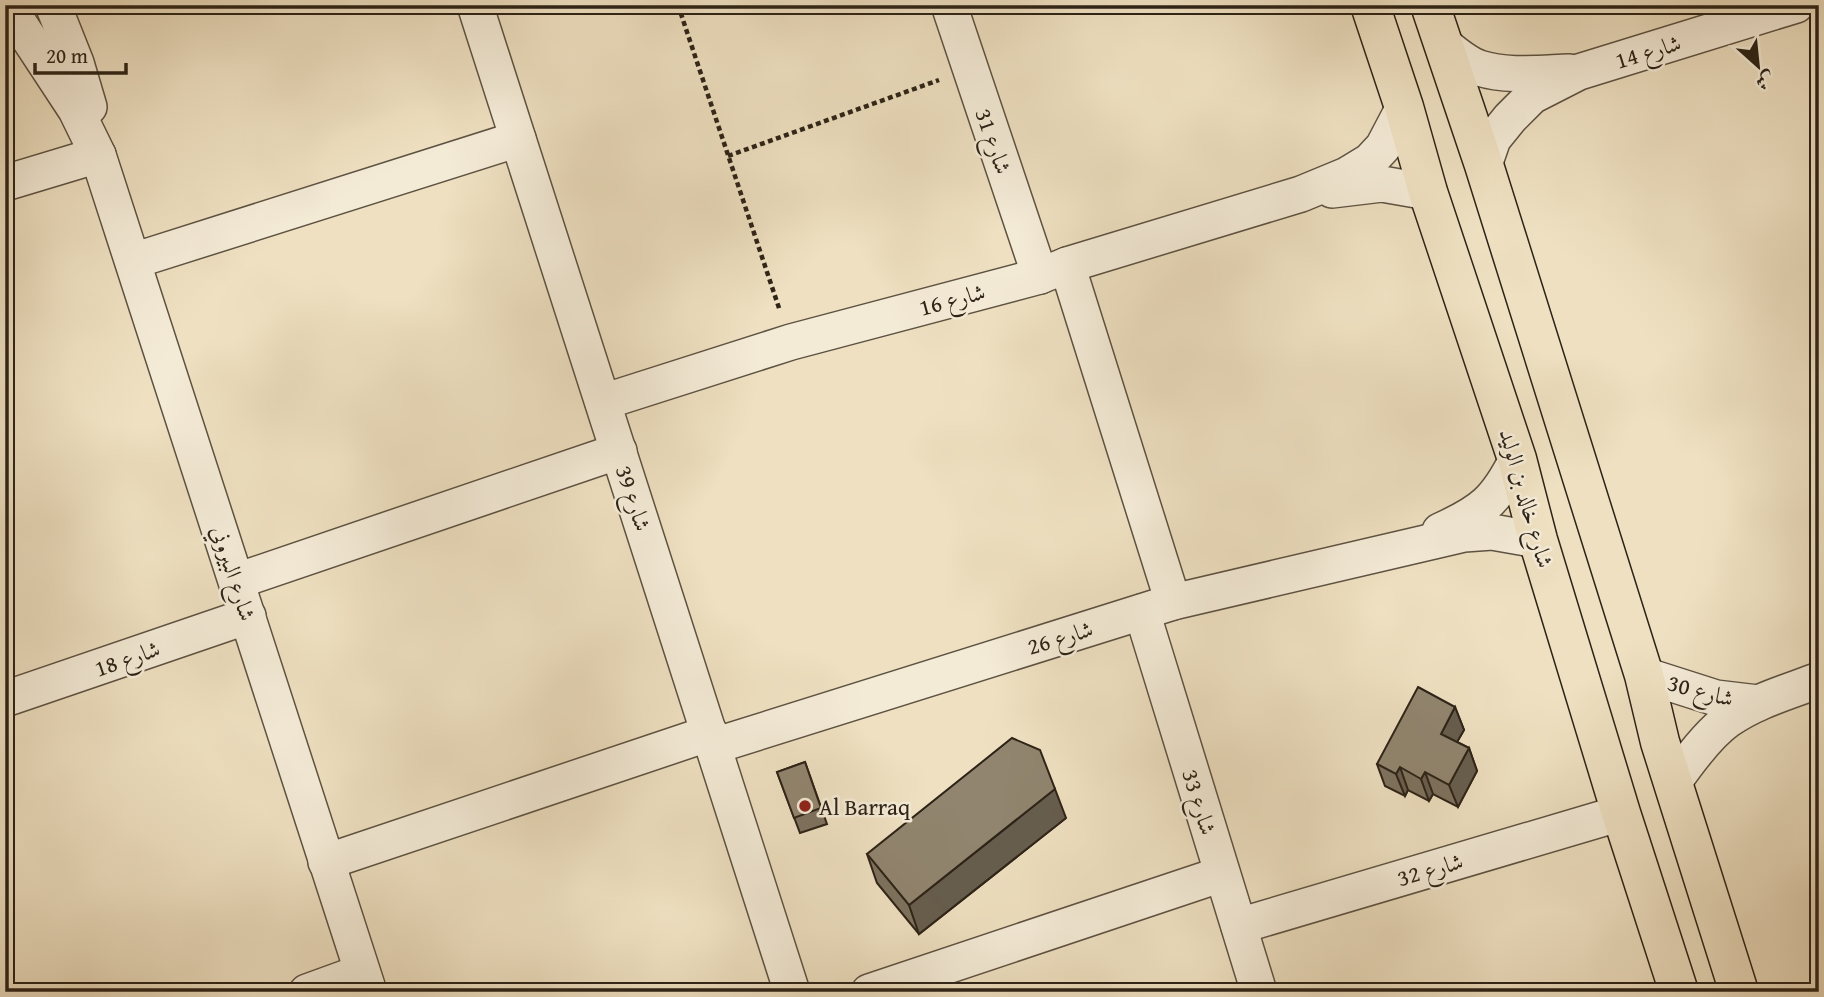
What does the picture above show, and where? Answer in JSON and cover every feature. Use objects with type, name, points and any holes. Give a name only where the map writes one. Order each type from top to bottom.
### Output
[{"type":"main road","name":"شارع خالد بن الوليد","points":[[1370,5],[1404,107],[1428,192],[1517,459],[1538,540],[1679,992]]},
{"type":"main road","points":[[1430,5],[1484,165],[1644,675],[1673,783],[1739,992]]},
{"type":"street","name":"شارع البيروني","points":[[7,5],[76,110],[98,155],[366,982]]},
{"type":"street","name":"شارع البيروني","points":[[53,5],[90,108],[98,155]]},
{"type":"street","name":"شارع 39","points":[[475,5],[792,992]]},
{"type":"street","name":"شارع 31","points":[[949,5],[970,69],[1054,271],[1158,607]]},
{"type":"street","name":"شارع 14","points":[[1484,165],[1493,139],[1532,96],[1579,72],[1796,5]]},
{"type":"street","name":"شارع 14","points":[[1442,43],[1479,68],[1516,73],[1579,72]]},
{"type":"street","name":"شارع 16","points":[[603,402],[791,342],[1054,271],[1301,194],[1347,175],[1370,161],[1383,147],[1404,107]]},
{"type":"street","points":[[133,261],[518,139]]},
{"type":"street","points":[[5,183],[98,155]]},
{"type":"street","name":"شارع 16","points":[[1301,194],[1382,184],[1428,192]]},
{"type":"street","points":[[237,581],[619,451]]},
{"type":"street","name":"شارع 26","points":[[1412,545],[1463,521],[1483,508],[1498,493],[1517,459]]},
{"type":"street","name":"شارع 26","points":[[326,862],[712,739],[1158,607],[1464,534],[1492,533],[1538,540]]},
{"type":"street","name":"شارع 33","points":[[1158,607],[1222,874],[1259,992]]},
{"type":"street","name":"شارع 18","points":[[5,699],[248,616]]},
{"type":"street","name":"شارع 30","points":[[1644,675],[1716,698],[1758,703]]},
{"type":"street","name":"شارع 30","points":[[1673,783],[1726,721],[1758,703],[1819,680]]},
{"type":"street","name":"شارع 32","points":[[1239,926],[1621,813]]},
{"type":"street","points":[[869,992],[1222,874]]},
{"type":"street","points":[[307,992],[366,982]]},
{"type":"path","points":[[678,5],[791,342]]},
{"type":"path","points":[[728,156],[970,69]]},
{"type":"building","points":[[1418,687],[1455,707],[1441,734],[1469,748],[1449,785],[1425,772],[1421,779],[1400,767],[1396,774],[1377,764]]},
{"type":"building","points":[[1012,738],[1040,750],[1055,789],[909,905],[867,854]]},
{"type":"building","name":"Al Barraq","points":[[805,762],[821,808],[794,818],[777,772]]},
{"type":"place","name":"Al Barraq","points":[[805,806]]}]
